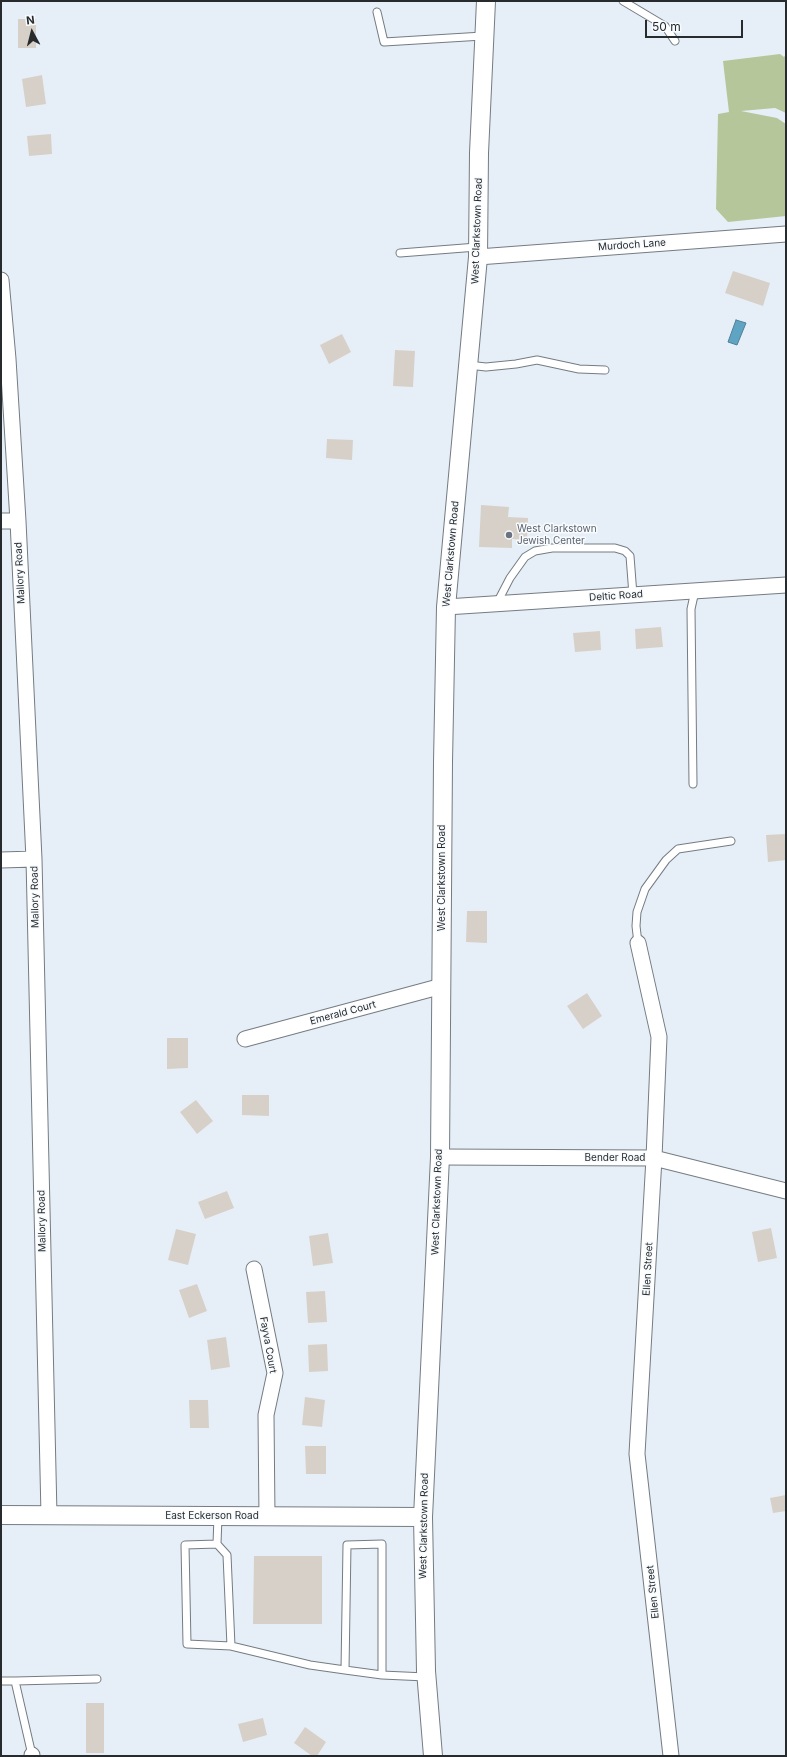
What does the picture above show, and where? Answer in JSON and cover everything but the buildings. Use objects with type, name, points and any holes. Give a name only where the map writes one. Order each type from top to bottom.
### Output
[{"type":"street","name":"West Clarkstown Road","points":[[433,1756],[426,1677],[423,1589],[423,1517],[440,1157],[443,770],[446,606],[478,252],[479,152],[486,36],[486,1]]},
{"type":"street","name":"Murdoch Lane","points":[[478,252],[786,234]]},
{"type":"street","name":"Mallory Road","points":[[1,280],[4,358],[18,521],[34,858],[49,1515]]},
{"type":"street","points":[[1,521],[18,521]]},
{"type":"street","name":"Deltic Road","points":[[446,606],[786,585]]},
{"type":"street","points":[[1,860],[34,858]]},
{"type":"street","name":"Ellen Street","points":[[638,943],[659,1037],[654,1158],[637,1454],[671,1756]]},
{"type":"street","name":"Emerald Court","points":[[245,1039],[442,986]]},
{"type":"street","name":"Bender Road","points":[[440,1157],[654,1158],[786,1191]]},
{"type":"street","name":"Fayva Court","points":[[254,1269],[275,1373],[266,1415],[267,1517]]},
{"type":"street","name":"East Eckerson Road","points":[[1,1515],[423,1517]]},
{"type":"lane","points":[[623,1],[665,26],[675,41]]},
{"type":"lane","points":[[377,12],[384,42],[486,36]]},
{"type":"lane","points":[[400,253],[478,252]]},
{"type":"lane","points":[[468,365],[486,366],[516,364],[537,360],[579,369],[605,370]]},
{"type":"lane","points":[[497,603],[510,578],[525,557],[535,551],[552,548],[615,548],[624,551],[630,556],[633,595]]},
{"type":"lane","points":[[693,784],[691,609],[695,591]]},
{"type":"lane","name":"Ellen Street","points":[[638,943],[636,926],[637,912],[645,888],[666,860],[678,849],[731,842]]},
{"type":"lane","points":[[218,1516],[217,1544],[226,1555],[231,1646]]},
{"type":"lane","points":[[217,1544],[185,1545],[187,1644],[231,1646],[310,1665],[345,1670],[382,1675],[426,1677]]},
{"type":"lane","points":[[345,1670],[346,1545],[382,1544],[382,1675]]},
{"type":"lane","points":[[1,1681],[97,1679]]},
{"type":"lane","points":[[15,1681],[32,1756]]},
{"type":"green space","points":[[780,54],[784,57],[786,54],[786,113],[775,108],[741,111],[777,118],[786,124],[786,216],[728,222],[716,209],[718,114],[729,112],[723,61]]},
{"type":"water","points":[[736,320],[746,323],[737,345],[728,342]]},
{"type":"place","name":"West Clarkstown Jewish Center","points":[[509,535]]}]
